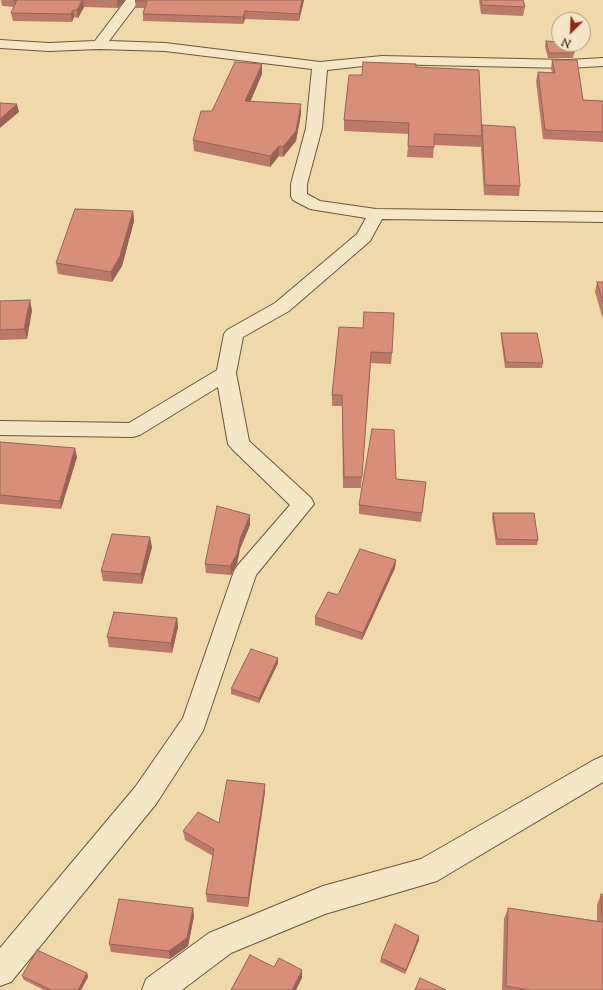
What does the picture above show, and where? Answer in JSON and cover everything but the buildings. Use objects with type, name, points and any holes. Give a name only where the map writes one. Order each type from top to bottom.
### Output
[{"type":"street","points":[[99,45],[133,0]]},
{"type":"street","points":[[0,44],[165,47],[320,66],[382,60],[568,64],[603,62]]},
{"type":"street","points":[[320,66],[314,128],[299,184],[299,196],[316,205],[376,214],[603,218]]},
{"type":"street","points":[[0,971],[146,796],[194,723],[246,572],[303,504],[239,444],[226,373],[234,334],[288,302],[364,237],[376,214]]},
{"type":"street","points":[[0,428],[133,430],[226,373]]},
{"type":"street","points":[[157,990],[220,943],[323,900],[427,871],[603,768]]}]
